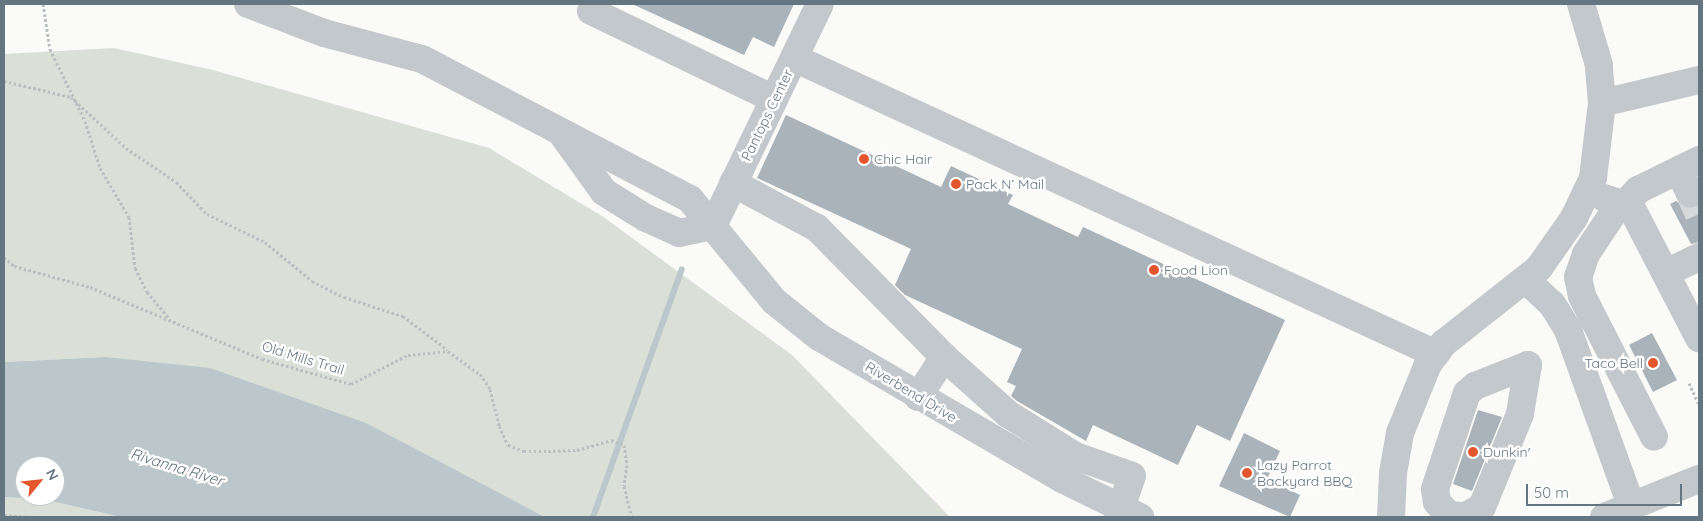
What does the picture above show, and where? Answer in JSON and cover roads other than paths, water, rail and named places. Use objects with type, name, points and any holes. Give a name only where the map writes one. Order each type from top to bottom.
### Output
[{"type":"street","name":"Riverbend Drive","points":[[248,4],[324,33],[422,59],[563,135],[619,159],[690,199],[774,301],[819,337],[918,397],[1126,515]]},
{"type":"street","name":"Pantops Center","points":[[713,226],[820,4]]},
{"type":"street","points":[[1391,517],[1393,473],[1400,433],[1413,395],[1436,354],[1444,343],[1526,280],[1551,254],[1586,192],[1600,141],[1602,103],[1599,65],[1581,4]]},
{"type":"street","points":[[591,11],[774,98]]},
{"type":"street","points":[[794,58],[1436,354]]},
{"type":"street","points":[[1602,103],[1699,80]]},
{"type":"street","points":[[563,135],[604,192],[646,218],[679,233],[713,226]]},
{"type":"street","points":[[1654,437],[1582,296],[1578,277],[1586,254],[1622,204],[1638,190],[1691,174]]},
{"type":"street","points":[[733,184],[817,228],[944,357],[1008,414],[1075,456],[1132,476],[1126,515]]},
{"type":"street","points":[[1586,192],[1631,207],[1699,338]]},
{"type":"street","points":[[1666,274],[1699,257]]},
{"type":"street","points":[[1526,280],[1552,304],[1568,330],[1632,508]]},
{"type":"street","points":[[918,397],[944,357]]},
{"type":"street","points":[[1528,365],[1520,414],[1482,507],[1475,513],[1455,517],[1437,502],[1434,494],[1439,467],[1467,394],[1475,386],[1528,365]]},
{"type":"street","points":[[1604,517],[1632,508],[1699,479]]},
{"type":"water","name":"Rivanna River","points":[[105,357],[210,368],[366,423],[545,517],[121,517],[65,504],[65,456],[15,456],[15,498],[4,497],[4,362]]},
{"type":"waterway","points":[[593,517],[682,269]]},
{"type":"tunnel","points":[[1690,194],[1699,214]]},
{"type":"place","name":"Chic Hair","points":[[864,159]]},
{"type":"place","name":"Pack N’ Mail","points":[[956,184]]},
{"type":"place","name":"Food Lion","points":[[1154,270]]},
{"type":"place","name":"Taco Bell","points":[[1653,363]]},
{"type":"place","name":"Dunkin'","points":[[1473,452]]},
{"type":"place","name":"Lazy Parrot Backyard BBQ","points":[[1247,473]]}]
